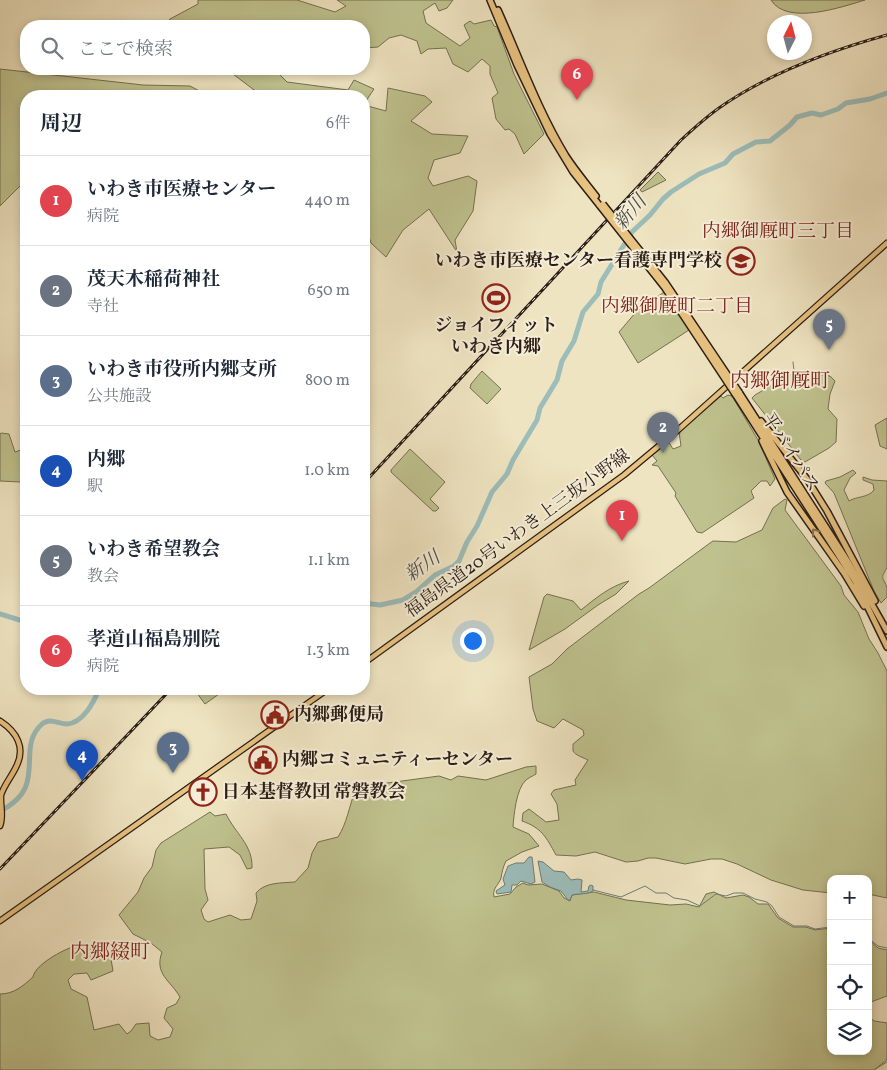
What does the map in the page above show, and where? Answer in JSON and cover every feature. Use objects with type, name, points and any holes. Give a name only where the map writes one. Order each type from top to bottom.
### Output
[{"type":"highway","name":"平バイパス","points":[[492,0],[553,133],[568,158],[602,205],[664,282],[858,578],[887,631]]},
{"type":"highway","points":[[738,395],[807,479],[827,511],[887,626]]},
{"type":"highway","points":[[738,395],[787,492],[854,588],[887,647]]},
{"type":"highway","name":"平バイパス","points":[[797,485],[855,581],[887,647]]},
{"type":"main road","name":"福島県道20号いわき上三坂小野線","points":[[370,659],[624,475],[887,243]]},
{"type":"main road","points":[[0,921],[320,695]]},
{"type":"main road","points":[[0,721],[14,732],[19,741],[20,751],[17,766],[1,796],[2,816],[0,826]]},
{"type":"green space","points":[[198,0],[297,0],[335,12],[346,6],[337,0],[453,0],[447,8],[439,11],[435,3],[423,11],[426,23],[460,46],[470,38],[464,25],[470,21],[474,24],[491,20],[494,26],[497,27],[514,74],[544,134],[524,154],[515,134],[509,129],[505,130],[496,119],[492,98],[498,93],[490,74],[490,66],[482,59],[468,72],[453,64],[446,48],[428,49],[421,54],[417,41],[401,35],[389,38],[378,47],[370,48],[370,20],[169,20],[198,4]]},
{"type":"green space","points":[[771,0],[865,0],[829,10],[802,13],[789,12],[779,8]]},
{"type":"green space","points":[[0,69],[20,71],[20,75],[54,75],[143,85],[190,86],[198,90],[20,90],[20,186],[0,206]]},
{"type":"green space","points":[[234,75],[280,75],[287,82],[348,90],[254,90]]},
{"type":"green space","points":[[354,80],[374,89],[370,95],[370,90],[348,90]]},
{"type":"green space","points":[[388,88],[425,96],[432,102],[411,121],[432,134],[468,136],[460,153],[434,160],[428,178],[433,186],[468,176],[477,181],[473,211],[455,240],[457,252],[429,209],[403,230],[386,257],[371,243],[370,107],[386,111]]},
{"type":"green space","points":[[658,172],[666,180],[642,192],[640,190]]},
{"type":"green space","points":[[664,292],[677,315],[680,314],[689,330],[638,363],[619,332],[636,312]]},
{"type":"green space","points":[[482,371],[501,389],[487,404],[470,388]]},
{"type":"green space","points":[[794,372],[830,376],[835,381],[830,394],[828,409],[837,419],[836,442],[805,462],[801,460],[752,398]]},
{"type":"green space","points":[[728,395],[732,396],[758,440],[775,479],[770,486],[767,481],[761,481],[751,491],[754,498],[702,533],[697,532],[675,496],[676,493],[658,466],[652,465],[657,461],[652,455],[668,441],[673,449],[681,446],[679,432],[721,396],[723,398]]},
{"type":"green space","points":[[887,418],[887,449],[880,446],[875,425]]},
{"type":"green space","points":[[0,434],[9,434],[15,452],[20,450],[20,482],[0,481]]},
{"type":"green space","points":[[410,449],[445,482],[430,499],[439,508],[436,511],[433,511],[391,472]]},
{"type":"green space","points":[[853,470],[856,473],[850,478],[844,490],[849,501],[872,493],[874,490],[873,484],[863,480],[863,477],[887,481],[887,568],[883,578],[887,588],[887,597],[881,603],[874,591],[834,493],[825,483]]},
{"type":"green space","points":[[785,499],[787,500],[785,510],[858,612],[869,639],[887,671],[887,898],[872,895],[872,875],[827,875],[827,893],[803,890],[771,880],[722,859],[685,864],[656,858],[626,862],[595,852],[576,856],[556,855],[539,830],[522,821],[523,813],[529,809],[546,822],[559,820],[557,804],[551,794],[554,790],[576,785],[575,780],[588,760],[573,751],[573,744],[584,735],[583,730],[563,719],[554,728],[537,721],[533,709],[529,677],[552,664],[567,649],[713,541],[736,542],[762,530],[773,508]]},
{"type":"green space","points":[[629,581],[616,594],[565,629],[529,650],[544,597],[547,594],[573,601],[581,610],[609,589]]},
{"type":"green space","points":[[198,695],[218,695],[205,704]]},
{"type":"green space","points":[[536,766],[536,774],[526,780],[520,789],[516,802],[513,827],[529,834],[539,846],[522,852],[506,861],[494,891],[494,897],[510,894],[523,883],[528,885],[542,884],[559,891],[564,898],[570,901],[572,895],[594,892],[626,900],[670,905],[686,904],[699,907],[706,894],[714,892],[726,898],[743,895],[758,904],[768,904],[778,918],[793,927],[806,927],[815,930],[827,928],[827,1055],[872,1055],[872,1019],[887,1023],[887,1060],[874,1070],[0,1070],[0,994],[10,993],[18,989],[33,977],[35,971],[56,954],[82,944],[91,945],[111,959],[113,971],[91,980],[87,973],[74,974],[68,980],[71,989],[87,997],[94,1030],[119,1024],[127,1034],[136,1024],[149,1023],[150,1036],[158,1040],[170,1037],[173,1029],[164,1018],[167,1008],[176,1004],[180,997],[164,976],[160,966],[162,952],[151,943],[133,934],[119,915],[138,892],[144,878],[152,867],[156,850],[161,843],[210,812],[215,816],[226,814],[247,846],[252,860],[252,868],[247,869],[240,855],[229,847],[204,849],[205,889],[208,900],[201,910],[204,919],[208,922],[230,915],[241,920],[251,919],[257,901],[256,893],[260,889],[274,884],[295,882],[308,868],[312,853],[318,842],[338,837],[346,821],[355,791],[380,784],[439,776],[451,780],[458,776],[486,780],[526,767]]},
{"type":"green space","points":[[872,943],[878,948],[887,950],[887,996],[872,1002]]},
{"type":"water","points":[[529,857],[532,857],[535,882],[531,884],[521,881],[517,885],[512,885],[511,892],[497,894],[496,891],[505,885],[503,879],[508,866],[524,863]]},
{"type":"water","points":[[538,861],[543,862],[554,871],[564,872],[571,880],[582,880],[581,892],[588,891],[591,885],[593,886],[593,891],[572,895],[570,900],[568,900],[561,891],[542,882]]},
{"type":"waterway","name":"新川","points":[[370,604],[380,605],[403,600],[416,592],[435,575],[454,566],[459,561],[492,492],[507,474],[513,460],[537,420],[540,408],[557,380],[562,361],[574,341],[583,312],[598,294],[601,282],[632,232],[663,199],[699,174],[725,163],[733,154],[756,142],[770,141],[797,117],[812,113],[821,115],[838,109],[846,103],[870,99],[887,93]]},
{"type":"waterway","points":[[793,362],[794,371],[823,374]]},
{"type":"waterway","points":[[0,614],[20,620]]},
{"type":"waterway","name":"新川","points":[[0,811],[15,801],[24,791],[28,780],[31,745],[34,734],[42,724],[48,721],[73,723],[83,716],[96,695]]},
{"type":"waterway","points":[[593,890],[621,897],[645,886],[656,893],[666,893],[674,898],[687,900],[700,906],[716,894],[726,896],[734,893],[743,893],[767,902],[779,917],[794,926],[807,926],[815,929],[827,928]]},
{"type":"waterway","points":[[872,941],[878,946],[887,948]]},
{"type":"waterway","points":[[874,1070],[887,1062]]},
{"type":"railway","points":[[370,477],[681,140],[699,124],[738,95],[800,64],[843,48],[887,35]]},
{"type":"railway","points":[[0,869],[165,695]]},
{"type":"place","name":"孝道山福島別院","points":[[577,100]]},
{"type":"place","name":"いわき市医療センター看護専門学校","points":[[741,261]]},
{"type":"place","name":"ジョイフィット いわき内郷","points":[[496,298]]},
{"type":"place","name":"いわき希望教会","points":[[829,350]]},
{"type":"place","name":"茂天木稲荷神社","points":[[663,453]]},
{"type":"place","name":"いわき市医療センター","points":[[622,541]]},
{"type":"place","name":"内郷郵便局","points":[[275,715]]},
{"type":"place","name":"内郷コミュニティーセンター","points":[[263,760]]},
{"type":"place","name":"いわき市役所内郷支所","points":[[173,773]]},
{"type":"place","name":"内郷","points":[[82,781]]},
{"type":"place","name":"日本基督教団 常磐教会","points":[[203,792]]},
{"type":"district","name":"内郷御厩町三丁目","points":[[778,232]]},
{"type":"district","name":"内郷御厩町二丁目","points":[[677,307]]},
{"type":"district","name":"内郷御厩町","points":[[780,382]]},
{"type":"district","name":"内郷綴町","points":[[110,953]]}]
